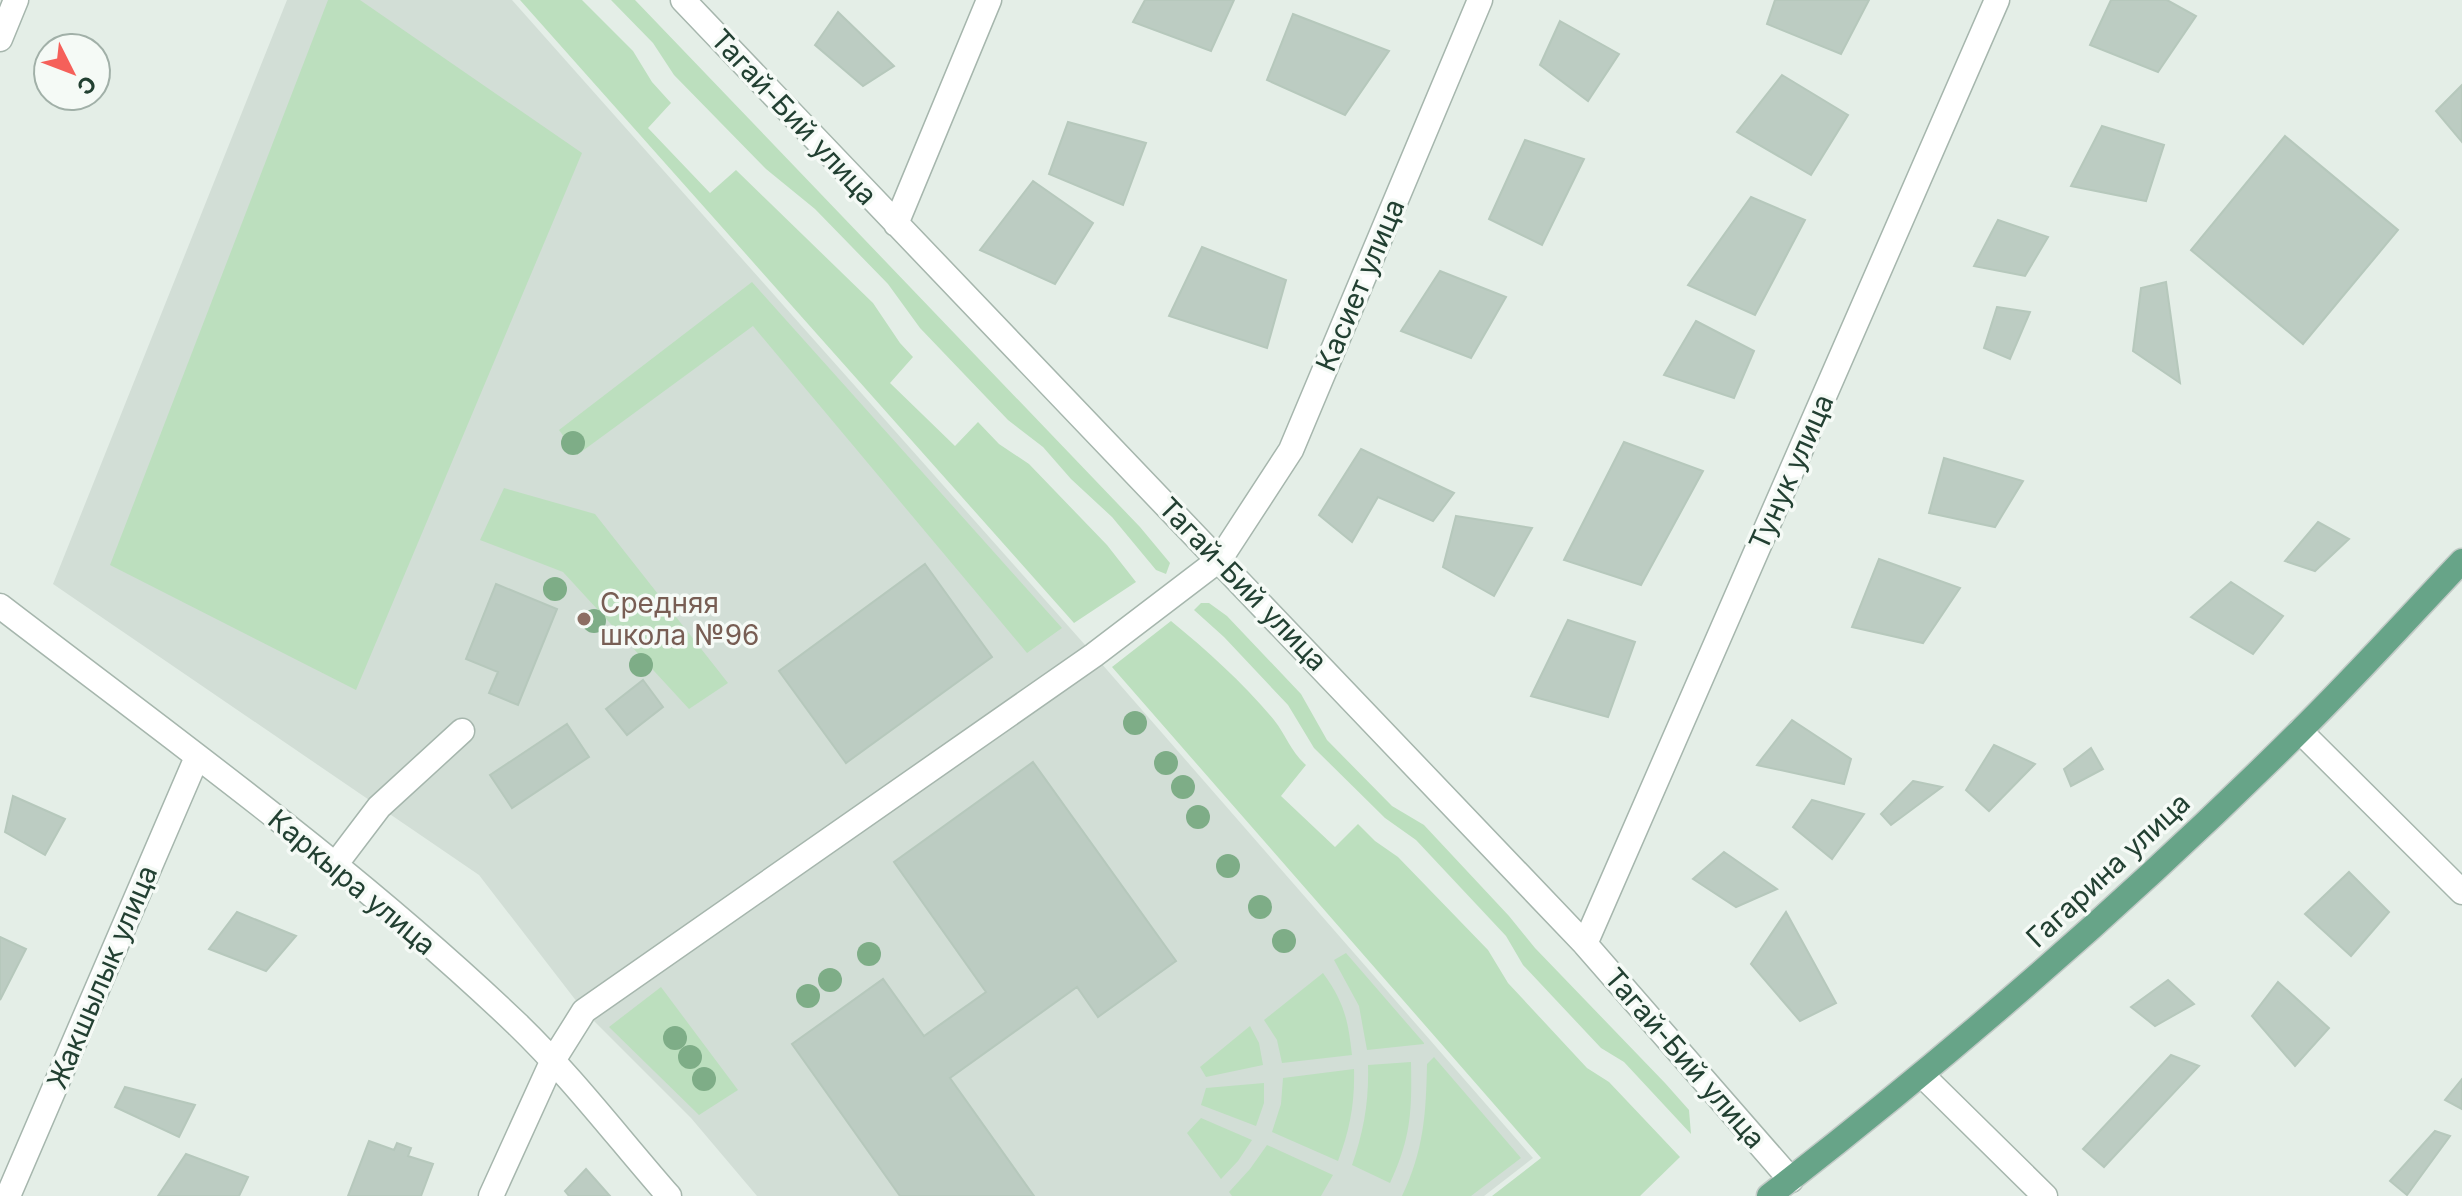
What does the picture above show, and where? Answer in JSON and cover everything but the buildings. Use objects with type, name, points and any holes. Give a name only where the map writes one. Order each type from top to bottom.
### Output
[{"type":"main road","name":"Гагарина улица","points":[[1769,1196],[1974,1032],[2142,882],[2300,731],[2462,561]]},
{"type":"street","points":[[0,39],[16,0]]},
{"type":"street","name":"Тагай-Бий улица","points":[[683,0],[1585,944],[1791,1180]]},
{"type":"street","points":[[896,224],[989,0]]},
{"type":"street","name":"Касиет улица","points":[[491,1196],[552,1062],[584,1011],[1094,655],[1220,559],[1291,450],[1480,0]]},
{"type":"street","name":"Тунук улица","points":[[1585,944],[1997,0]]},
{"type":"street","name":"Каркыра улица","points":[[0,606],[387,907],[519,1026],[669,1196]]},
{"type":"street","points":[[335,865],[379,807],[462,731]]},
{"type":"street","points":[[2300,731],[2462,892]]},
{"type":"street","name":"Жакшылык улица","points":[[8,1196],[197,757]]},
{"type":"street","points":[[1922,1075],[2045,1196]]},
{"type":"shaded area","name":"Средняя школа №96","points":[[287,0],[512,0],[1094,655],[1533,1158],[1484,1196],[757,1196],[691,1118],[584,1011],[479,875],[53,584]]},
{"type":"green space","points":[[328,0],[360,0],[582,153],[356,690],[110,565]]},
{"type":"green space","points":[[520,0],[582,0],[633,51],[652,82],[671,103],[648,128],[710,193],[736,170],[873,303],[913,357],[890,383],[955,446],[978,422],[999,444],[1029,464],[1107,545],[1136,582],[1074,623]]},
{"type":"green space","points":[[611,0],[635,0],[1140,527],[1170,563],[1166,574],[1156,570],[1112,517],[1071,479],[1043,447],[1008,420],[920,328],[888,284],[815,209],[766,169],[674,75],[653,43]]},
{"type":"green space","points":[[752,282],[1062,628],[1027,653],[753,326],[577,455],[559,430]]},
{"type":"green space","points":[[504,488],[595,514],[728,683],[689,709],[563,572],[480,540]]},
{"type":"green space","points":[[1201,603],[1209,603],[1227,616],[1301,694],[1327,740],[1392,806],[1424,825],[1535,948],[1665,1083],[1689,1110],[1691,1134],[1624,1062],[1601,1048],[1523,965],[1506,936],[1416,840],[1385,818],[1314,748],[1288,705],[1194,610]]},
{"type":"green space","points":[[1171,621],[1250,694],[1274,720],[1306,765],[1281,796],[1335,847],[1358,824],[1398,857],[1488,950],[1508,983],[1587,1068],[1609,1082],[1680,1157],[1640,1196],[1492,1196],[1541,1158],[1112,667]]},
{"type":"green space","points":[[1346,953],[1424,1044],[1367,1050],[1359,1006],[1334,960]]},
{"type":"green space","points":[[1323,973],[1344,1011],[1352,1055],[1282,1063],[1277,1040],[1264,1020]]},
{"type":"green space","points":[[661,987],[738,1090],[699,1115],[609,1027]]},
{"type":"green space","points":[[1250,1026],[1259,1043],[1263,1065],[1206,1077],[1200,1067]]},
{"type":"green space","points":[[1434,1057],[1521,1158],[1471,1196],[1402,1196],[1419,1147],[1427,1064]]},
{"type":"green space","points":[[1411,1062],[1409,1124],[1390,1183],[1352,1165],[1365,1116],[1368,1065]]},
{"type":"green space","points":[[1354,1069],[1351,1116],[1338,1161],[1272,1132],[1281,1104],[1283,1078]]},
{"type":"green space","points":[[1264,1083],[1264,1103],[1256,1126],[1201,1105],[1206,1088]]},
{"type":"green space","points":[[1201,1118],[1252,1140],[1221,1179],[1187,1133]]},
{"type":"green space","points":[[1267,1145],[1333,1175],[1321,1196],[1232,1196],[1229,1192]]},
{"type":"place","name":"Средняя школа №96","points":[[584,619]]}]
